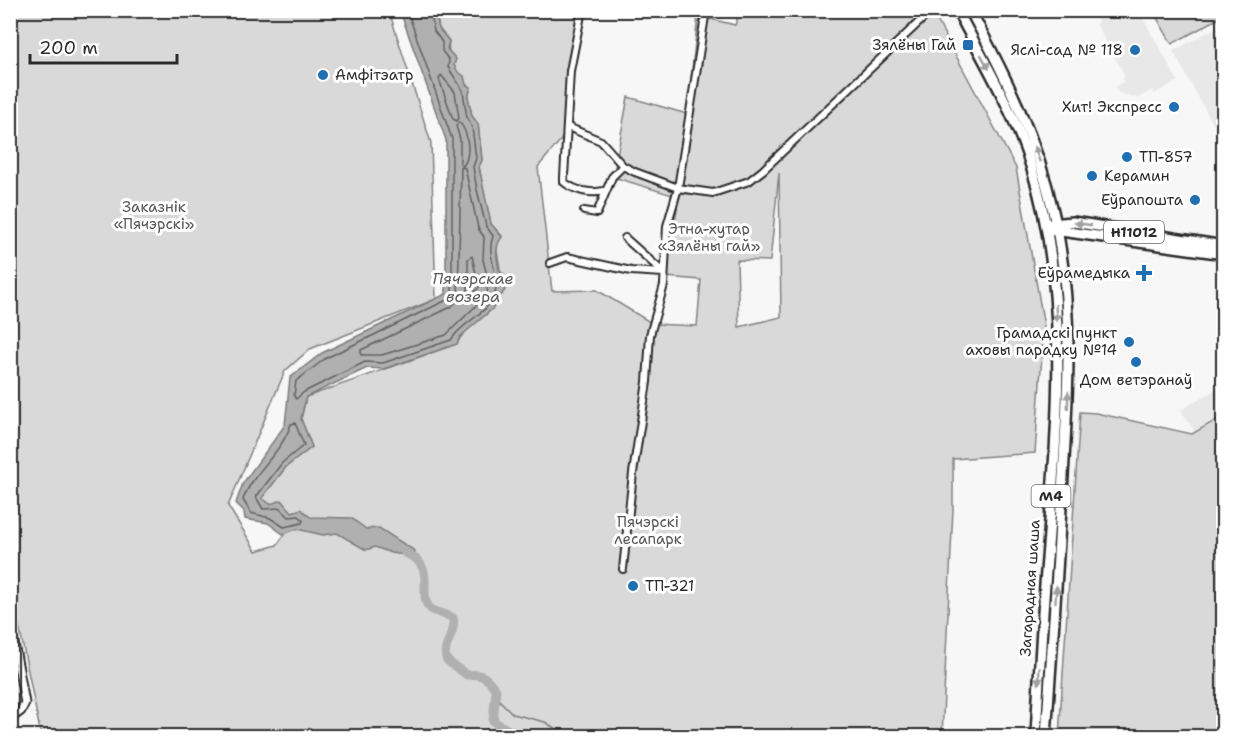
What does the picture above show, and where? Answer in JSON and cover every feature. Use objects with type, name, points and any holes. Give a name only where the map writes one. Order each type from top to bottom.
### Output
[{"type":"main road","name":"М4","points":[[957,10],[989,68],[1021,138],[1031,165],[1046,226]]},
{"type":"main road","name":"М4","points":[[970,10],[1018,104],[1042,169],[1056,226]]},
{"type":"main road","name":"Н11012","points":[[1046,226],[1163,241],[1224,246]]},
{"type":"main road","name":"Загарадная шаша","points":[[1036,736],[1056,415],[1055,301],[1046,226]]},
{"type":"main road","name":"Загарадная шаша","points":[[1046,736],[1069,369],[1067,310],[1056,226]]},
{"type":"main road","name":"Н11012","points":[[1163,241],[1224,254]]},
{"type":"street","points":[[582,10],[570,71],[564,177],[567,184],[586,191],[604,191]]},
{"type":"street","points":[[623,569],[633,473],[647,382],[650,335],[664,285],[667,226],[678,188],[705,10]]},
{"type":"street","points":[[568,127],[601,141],[623,166],[634,172],[678,188],[713,193],[749,181],[932,10]]},
{"type":"street","points":[[584,211],[597,213],[604,191],[612,177],[623,166]]},
{"type":"street","points":[[625,238],[663,273]]},
{"type":"street","points":[[550,263],[567,257],[632,271],[663,273]]},
{"type":"street","points":[[10,621],[25,703],[21,711],[10,719]]},
{"type":"shaded area","name":"Яслі-сад № 118","points":[[1107,10],[1139,11],[1178,81],[1154,94],[1152,90],[1138,98],[1119,93],[1115,87],[1123,82],[1124,74],[1097,25],[1098,15]]},
{"type":"shaded area","points":[[1224,25],[1223,142],[1173,51]]},
{"type":"shaded area","points":[[1223,385],[1223,414],[1194,431],[1181,410]]},
{"type":"green space","points":[[10,11],[389,11],[431,143],[436,299],[310,349],[285,371],[228,506],[256,551],[277,545],[302,510],[292,512],[266,503],[262,498],[286,467],[312,447],[301,419],[306,397],[457,344],[466,331],[491,309],[500,295],[501,276],[496,244],[502,236],[491,224],[483,189],[479,166],[482,160],[478,124],[472,116],[468,97],[471,88],[466,85],[454,67],[449,54],[449,41],[439,29],[435,11],[576,11],[565,135],[538,167],[552,291],[597,290],[653,324],[697,326],[701,280],[666,277],[679,197],[613,177],[628,97],[687,114],[698,16],[735,25],[740,11],[932,11],[1016,168],[1044,326],[1035,453],[953,459],[953,509],[942,736],[41,736],[10,581]],"holes":[[[779,173],[781,317],[739,327],[737,260],[770,261]]]},
{"type":"green space","points":[[1153,11],[1223,11],[1223,16],[1172,44]]},
{"type":"green space","points":[[1080,412],[1096,413],[1192,434],[1223,416],[1223,736],[1059,736]]},
{"type":"green space","points":[[10,641],[23,705],[11,713],[10,713]]},
{"type":"water","name":"Пячэрскае возера","points":[[400,11],[435,11],[439,29],[449,41],[447,49],[456,59],[454,65],[464,76],[466,85],[471,87],[468,97],[472,116],[478,124],[482,160],[479,167],[491,224],[502,237],[497,249],[497,257],[499,271],[504,274],[501,283],[505,290],[492,309],[460,337],[457,344],[383,369],[367,368],[306,397],[301,419],[312,447],[286,467],[262,498],[270,504],[282,500],[292,512],[301,509],[310,517],[351,518],[366,529],[379,528],[415,551],[414,556],[391,553],[375,547],[366,550],[337,533],[323,535],[297,529],[283,534],[268,523],[245,519],[244,511],[236,503],[243,483],[285,425],[290,378],[322,353],[446,294],[446,140]]},
{"type":"waterway","points":[[405,553],[416,559],[422,566],[427,604],[431,609],[453,618],[453,628],[445,656],[447,660],[467,675],[480,675],[493,686],[496,690],[493,721],[510,731],[505,736]]},
{"type":"waterway","points":[[497,698],[513,714],[545,722],[567,736]]},
{"type":"place","name":"Зялёны Гай","points":[[968,45]]},
{"type":"place","name":"Яслі-сад № 118","points":[[1135,50]]},
{"type":"place","name":"Амфітэатр","points":[[323,75]]},
{"type":"place","name":"Хит! Экспресс","points":[[1174,107]]},
{"type":"place","name":"ТП-857","points":[[1127,157]]},
{"type":"place","name":"Керамин","points":[[1092,176]]},
{"type":"place","name":"Еўрапошта","points":[[1195,200]]},
{"type":"place","name":"Еўрамедыка","points":[[1144,273]]},
{"type":"place","name":"Грамадскі пункт аховы парадку №14","points":[[1129,342]]},
{"type":"place","name":"Дом ветэранаў","points":[[1136,362]]},
{"type":"place","name":"ТП-321","points":[[633,586]]},
{"type":"park label","name":"Заказнік «Пячэрскі»","points":[[154,216]]},
{"type":"park label","name":"Этна-хутар «Зялёны гай»","points":[[709,238]]},
{"type":"park label","name":"Пячэрскі лесапарк","points":[[648,530]]}]
